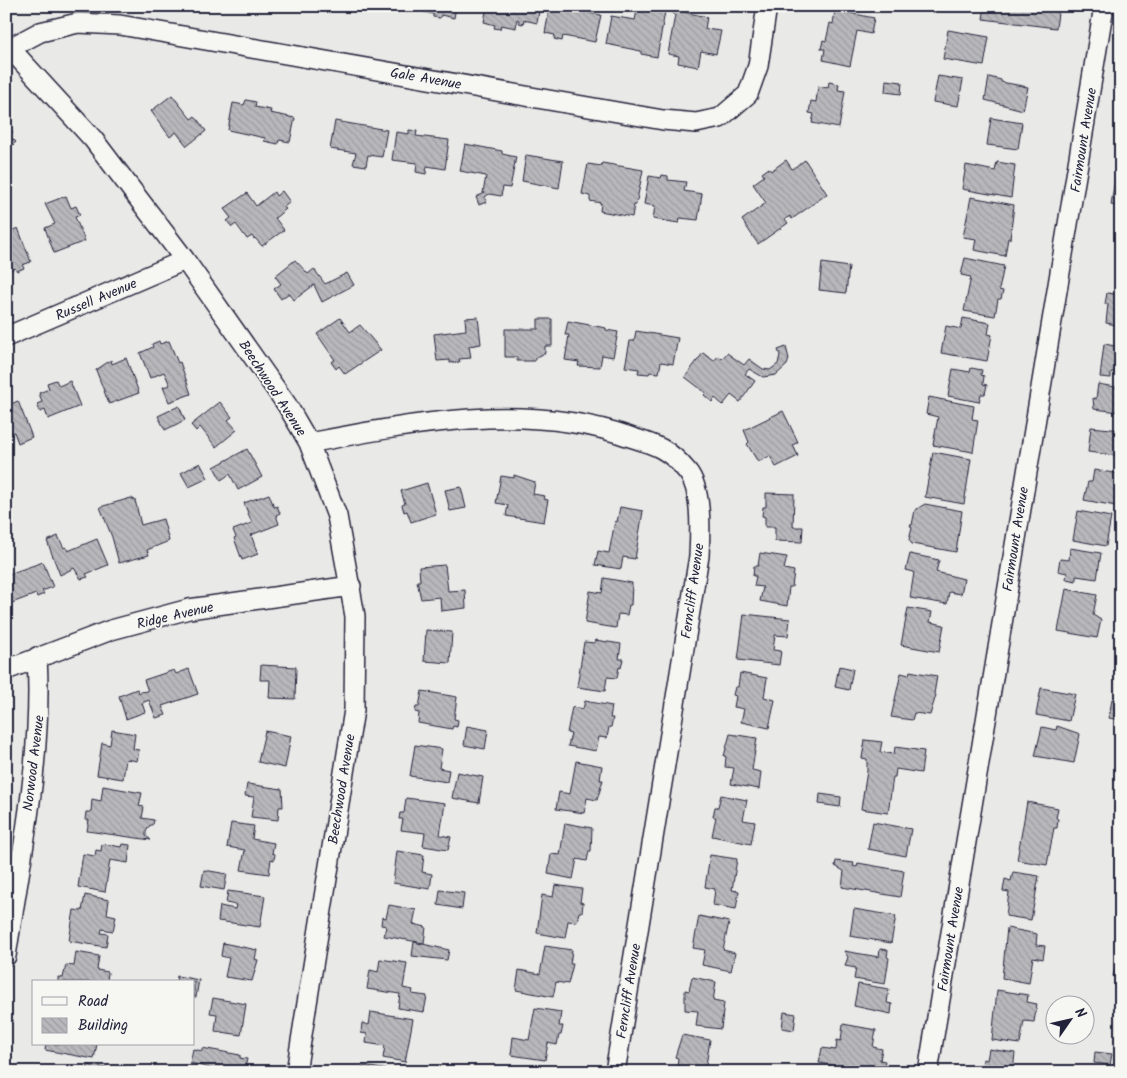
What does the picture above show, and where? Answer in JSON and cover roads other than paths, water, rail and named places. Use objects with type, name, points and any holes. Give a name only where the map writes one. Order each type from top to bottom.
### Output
[{"type":"street","name":"Gale Avenue","points":[[8,46],[40,32],[78,23],[120,25],[664,120],[696,123],[720,118],[748,94],[758,66],[767,6]]},
{"type":"street","name":"Fairmount Avenue","points":[[928,1072],[1104,6]]},
{"type":"street","name":"Beechwood Avenue","points":[[8,46],[93,139],[185,260],[287,405],[309,443],[337,516],[355,616],[354,710],[296,1072]]},
{"type":"street","name":"Russell Avenue","points":[[6,337],[185,260]]},
{"type":"street","name":"Ferncliff Avenue","points":[[309,443],[390,428],[465,419],[555,420],[613,431],[662,448],[688,473],[700,508],[699,556],[615,1072]]},
{"type":"street","name":"Ridge Avenue","points":[[6,670],[111,630],[189,609],[351,586]]},
{"type":"street","name":"Norwood Avenue","points":[[6,956],[38,740],[40,700],[37,658]]}]
